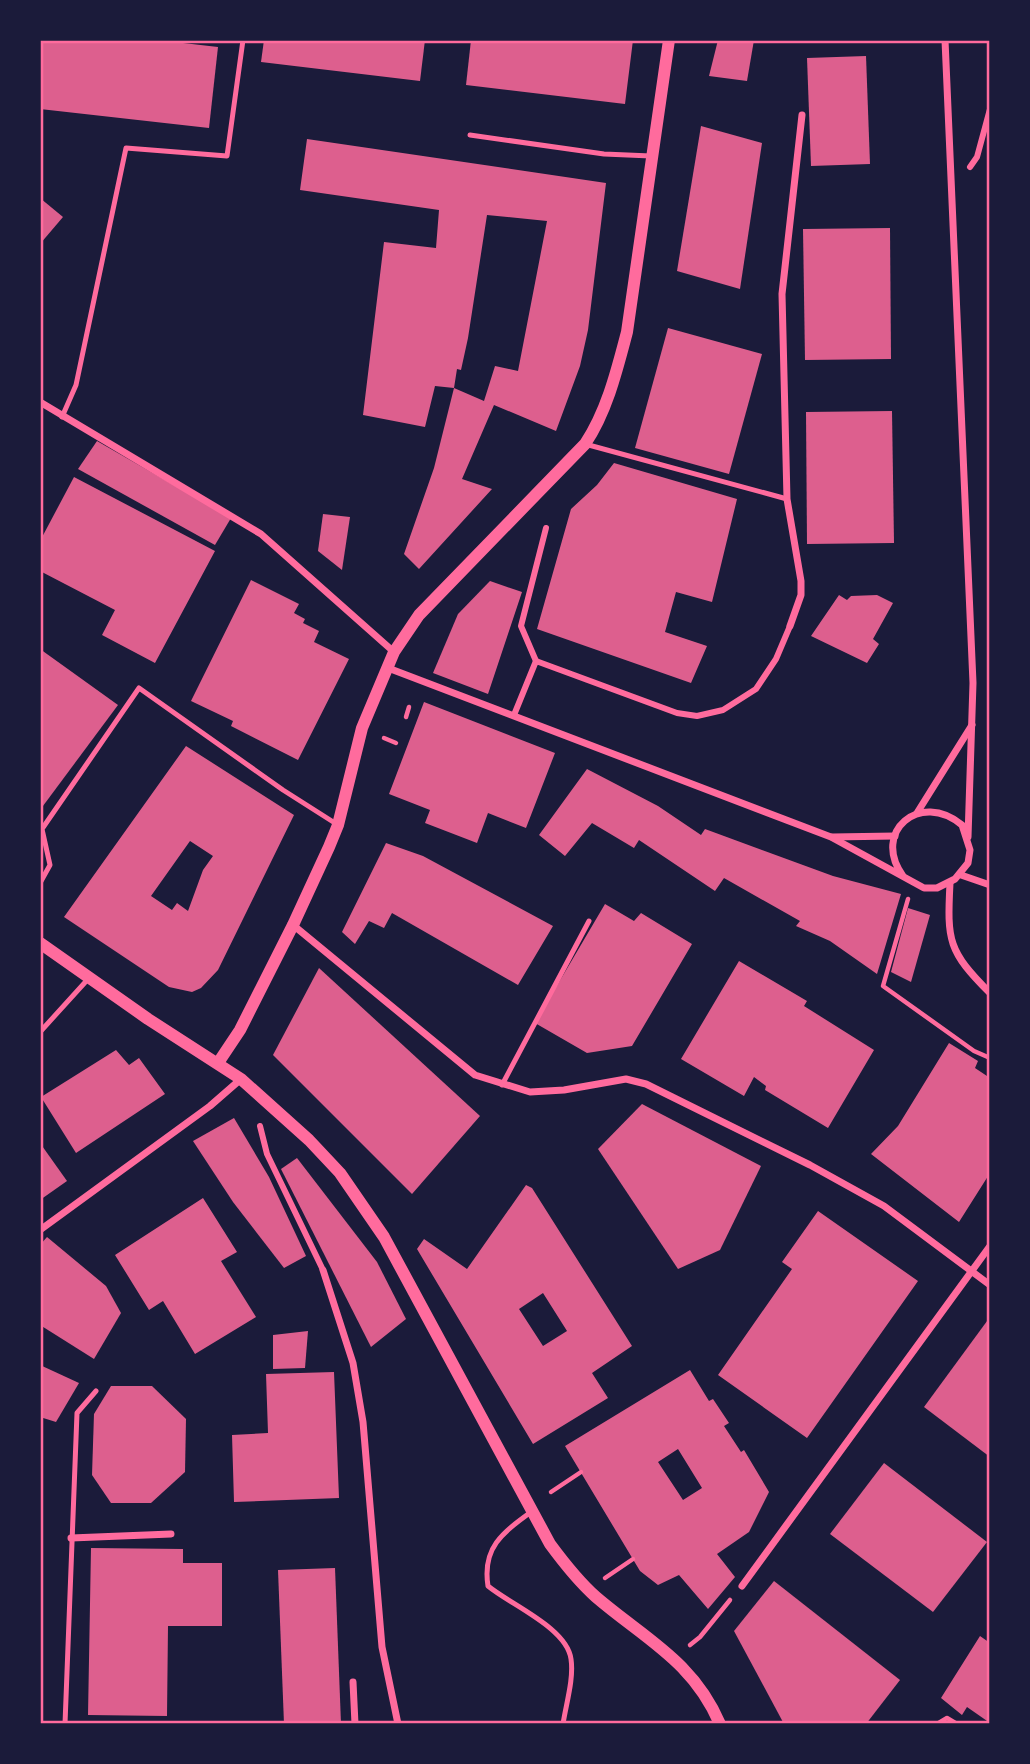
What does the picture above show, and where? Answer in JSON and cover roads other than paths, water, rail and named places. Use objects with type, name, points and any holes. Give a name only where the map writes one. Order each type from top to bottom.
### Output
[{"type":"street","points":[[218,1063],[240,1030],[293,925],[338,825],[362,728],[394,652],[419,615],[585,444],[595,429],[616,375],[627,332],[650,156],[669,40]]},
{"type":"street","points":[[388,668],[831,837],[912,883],[937,888],[950,884],[961,875],[970,850],[968,837],[972,725],[964,447],[945,40]]},
{"type":"street","points":[[970,167],[977,157],[990,109]]},
{"type":"street","points":[[536,661],[677,713],[697,716],[723,710],[756,689],[776,659],[801,595],[802,581],[787,499],[782,294],[802,115]]},
{"type":"street","points":[[40,402],[261,534],[394,652]]},
{"type":"street","points":[[514,715],[536,661],[521,626],[546,528]]},
{"type":"street","points":[[903,876],[893,857],[895,835],[900,826],[917,813],[972,725]]},
{"type":"street","points":[[917,813],[939,811],[951,816],[962,825],[968,837]]},
{"type":"street","points":[[831,837],[895,835]]},
{"type":"street","points":[[961,875],[990,886]]},
{"type":"street","points":[[950,884],[947,931],[955,952],[990,993]]},
{"type":"street","points":[[293,925],[475,1075],[530,1092],[564,1090],[626,1079],[646,1084],[810,1165],[884,1206],[990,1285]]},
{"type":"street","points":[[40,943],[241,1079],[317,1147],[362,1202],[497,1441],[531,1512],[571,1573],[689,1672],[707,1696],[720,1724]]},
{"type":"street","points":[[40,1230],[210,1106],[241,1079]]},
{"type":"street","points":[[260,1126],[267,1154],[323,1270],[353,1363],[363,1422],[382,1647],[398,1724]]},
{"type":"street","points":[[742,1586],[990,1246]]},
{"type":"street","points":[[71,1538],[171,1534]]},
{"type":"street","points":[[353,1682],[355,1724]]},
{"type":"lane","points":[[62,417],[76,385],[126,148],[227,156],[243,40]]},
{"type":"lane","points":[[470,135],[604,154],[650,156]]},
{"type":"lane","points":[[585,444],[787,499]]},
{"type":"lane","points":[[40,883],[50,865],[42,829],[139,688],[283,790],[338,825]]},
{"type":"lane","points":[[502,1085],[589,920]]},
{"type":"lane","points":[[40,1032],[89,978]]},
{"type":"lane","points":[[65,1724],[77,1413],[96,1391]]},
{"type":"lane","points":[[531,1512],[492,1547],[485,1567],[488,1586],[551,1629],[568,1646],[572,1661],[563,1724]]}]
